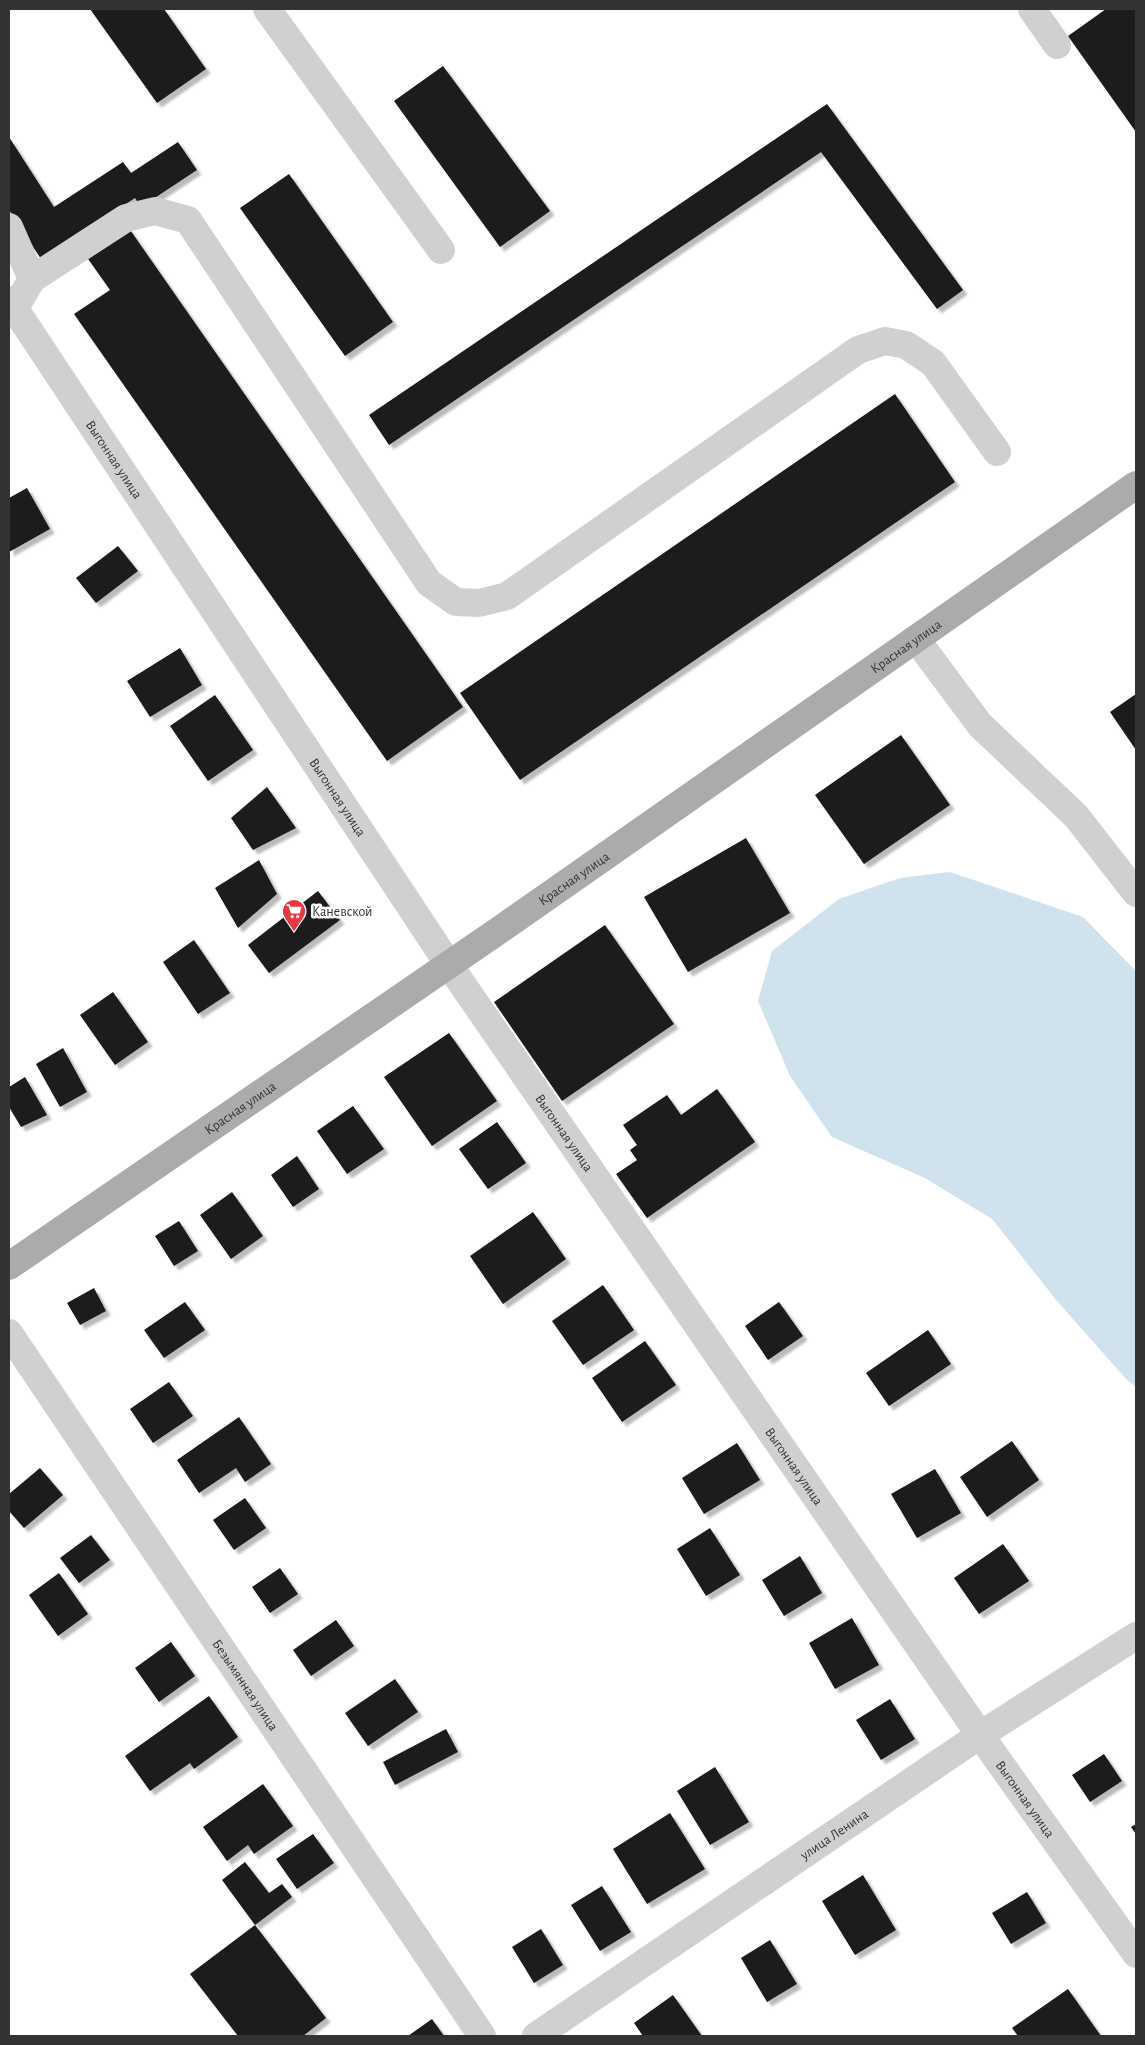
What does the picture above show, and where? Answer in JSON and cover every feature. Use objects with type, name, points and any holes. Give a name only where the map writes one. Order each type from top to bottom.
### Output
[{"type":"main road","name":"Красная улица","points":[[9,1266],[449,965],[1136,484]]},
{"type":"street","points":[[267,9],[441,250]]},
{"type":"street","points":[[1032,9],[1057,45]]},
{"type":"street","points":[[12,304],[32,279],[126,218],[155,211],[188,220],[429,583],[456,602],[479,603],[507,596],[858,350],[885,341],[906,345],[933,363],[997,452]]},
{"type":"street","points":[[9,227],[32,279]]},
{"type":"street","name":"Выгонная улица","points":[[12,304],[449,965],[980,1735],[1136,1954]]},
{"type":"street","points":[[916,639],[980,725],[1076,816],[1136,893]]},
{"type":"street","name":"Безымянная улица","points":[[9,1333],[482,2036]]},
{"type":"street","name":"улица Ленина","points":[[536,2036],[980,1735],[1136,1636]]},
{"type":"water","points":[[950,872],[1083,917],[1136,971],[1136,1387],[1126,1379],[1057,1301],[992,1219],[925,1178],[832,1137],[790,1076],[758,1001],[772,951],[839,899],[900,878]]},
{"type":"building","points":[[90,9],[164,9],[206,69],[157,103]]},
{"type":"building","points":[[1106,9],[1136,9],[1136,132],[1068,36]]},
{"type":"building","points":[[443,66],[550,211],[500,247],[394,101]]},
{"type":"building","points":[[827,104],[963,290],[937,309],[821,152],[389,445],[369,415]]},
{"type":"building","points":[[9,137],[54,207],[123,162],[131,173],[178,142],[197,170],[141,207],[135,198],[41,259],[9,210]]},
{"type":"building","points":[[289,174],[393,322],[345,356],[240,208]]},
{"type":"building","points":[[128,227],[463,707],[387,761],[74,314],[110,290],[86,256]]},
{"type":"building","points":[[895,394],[955,482],[520,780],[460,693]]},
{"type":"building","points":[[27,488],[50,529],[9,552],[9,498]]},
{"type":"building","points":[[118,546],[138,571],[96,603],[76,578]]},
{"type":"building","points":[[180,648],[202,685],[150,717],[127,681]]},
{"type":"building","points":[[1136,694],[1136,750],[1110,712]]},
{"type":"building","points":[[215,695],[253,750],[208,781],[170,726]]},
{"type":"building","points":[[901,735],[950,805],[864,864],[815,795]]},
{"type":"building","points":[[267,787],[296,828],[253,850],[231,818]]},
{"type":"building","points":[[746,838],[790,913],[688,972],[644,897]]},
{"type":"building","points":[[259,860],[277,894],[238,928],[215,888]]},
{"type":"building","name":"Каневской","points":[[318,891],[340,920],[269,973],[248,945]]},
{"type":"building","points":[[605,925],[674,1024],[562,1101],[494,1002]]},
{"type":"building","points":[[194,940],[230,993],[198,1014],[163,962]]},
{"type":"building","points":[[113,992],[148,1042],[115,1065],[80,1015]]},
{"type":"building","points":[[449,1033],[497,1101],[432,1146],[384,1077]]},
{"type":"building","points":[[63,1048],[87,1092],[60,1107],[36,1064]]},
{"type":"building","points":[[25,1077],[47,1115],[21,1127],[9,1107],[9,1087]]},
{"type":"building","points":[[717,1089],[755,1142],[647,1218],[616,1174],[637,1160],[630,1150],[637,1145],[623,1125],[667,1095],[681,1115]]},
{"type":"building","points":[[353,1106],[384,1149],[347,1174],[317,1131]]},
{"type":"building","points":[[497,1122],[526,1163],[488,1189],[459,1149]]},
{"type":"building","points":[[297,1156],[319,1189],[293,1207],[271,1175]]},
{"type":"building","points":[[232,1192],[263,1236],[231,1259],[200,1215]]},
{"type":"building","points":[[533,1212],[566,1259],[503,1304],[470,1256]]},
{"type":"building","points":[[179,1221],[198,1251],[174,1266],[155,1236]]},
{"type":"building","points":[[603,1285],[634,1330],[583,1365],[552,1321]]},
{"type":"building","points":[[94,1288],[106,1311],[80,1325],[67,1303]]},
{"type":"building","points":[[185,1302],[205,1330],[164,1358],[144,1330]]},
{"type":"building","points":[[779,1302],[803,1336],[768,1360],[745,1326]]},
{"type":"building","points":[[928,1330],[951,1364],[889,1406],[866,1373]]},
{"type":"building","points":[[645,1341],[676,1385],[622,1422],[592,1378]]},
{"type":"building","points":[[169,1382],[193,1416],[153,1443],[130,1409]]},
{"type":"building","points":[[239,1417],[271,1464],[245,1482],[236,1468],[199,1493],[177,1460]]},
{"type":"building","points":[[1012,1441],[1039,1480],[987,1517],[960,1477]]},
{"type":"building","points":[[737,1443],[760,1480],[704,1514],[682,1478]]},
{"type":"building","points":[[40,1468],[63,1495],[24,1528],[9,1511],[9,1494]]},
{"type":"building","points":[[935,1469],[961,1513],[917,1538],[891,1494]]},
{"type":"building","points":[[245,1498],[266,1528],[234,1550],[213,1520]]},
{"type":"building","points":[[710,1528],[740,1575],[706,1596],[677,1549]]},
{"type":"building","points":[[91,1535],[110,1560],[79,1583],[60,1558]]},
{"type":"building","points":[[1003,1544],[1029,1581],[979,1614],[954,1578]]},
{"type":"building","points":[[800,1556],[822,1593],[784,1616],[762,1580]]},
{"type":"building","points":[[280,1568],[298,1594],[270,1613],[252,1587]]},
{"type":"building","points":[[59,1573],[88,1614],[58,1636],[29,1595]]},
{"type":"building","points":[[852,1618],[879,1665],[835,1689],[809,1643]]},
{"type":"building","points":[[336,1620],[354,1646],[311,1676],[293,1650]]},
{"type":"building","points":[[171,1642],[195,1676],[159,1702],[135,1668]]},
{"type":"building","points":[[395,1679],[418,1712],[368,1746],[345,1713]]},
{"type":"building","points":[[209,1696],[238,1737],[194,1769],[190,1763],[150,1791],[125,1756]]},
{"type":"building","points":[[890,1699],[915,1739],[881,1760],[856,1720]]},
{"type":"building","points":[[446,1729],[458,1752],[395,1785],[383,1762]]},
{"type":"building","points":[[1104,1754],[1122,1781],[1090,1802],[1072,1775]]},
{"type":"building","points":[[715,1767],[749,1822],[710,1845],[677,1791]]},
{"type":"building","points":[[263,1784],[293,1826],[254,1854],[248,1845],[227,1861],[203,1827]]},
{"type":"building","points":[[670,1813],[705,1869],[647,1904],[613,1849]]},
{"type":"building","points":[[1136,1824],[1136,1834],[1131,1827]]},
{"type":"building","points":[[313,1834],[334,1863],[297,1889],[276,1859]]},
{"type":"building","points":[[245,1862],[269,1893],[282,1884],[292,1897],[255,1925],[222,1880]]},
{"type":"building","points":[[863,1875],[896,1930],[855,1955],[822,1901]]},
{"type":"building","points":[[602,1886],[631,1932],[600,1951],[571,1905]]},
{"type":"building","points":[[1027,1892],[1046,1923],[1011,1944],[992,1913]]},
{"type":"building","points":[[255,1925],[326,2018],[303,2036],[238,2036],[190,1974]]},
{"type":"building","points":[[541,1929],[563,1965],[534,1983],[512,1947]]},
{"type":"building","points":[[770,1940],[797,1984],[767,2002],[741,1958]]},
{"type":"building","points":[[1068,1989],[1101,2036],[1018,2036],[1012,2028]]},
{"type":"building","points":[[673,1995],[702,2036],[643,2036],[634,2023]]},
{"type":"building","points":[[432,2019],[444,2036],[408,2036]]},
{"type":"place","name":"Каневской","points":[[294,932]]}]
